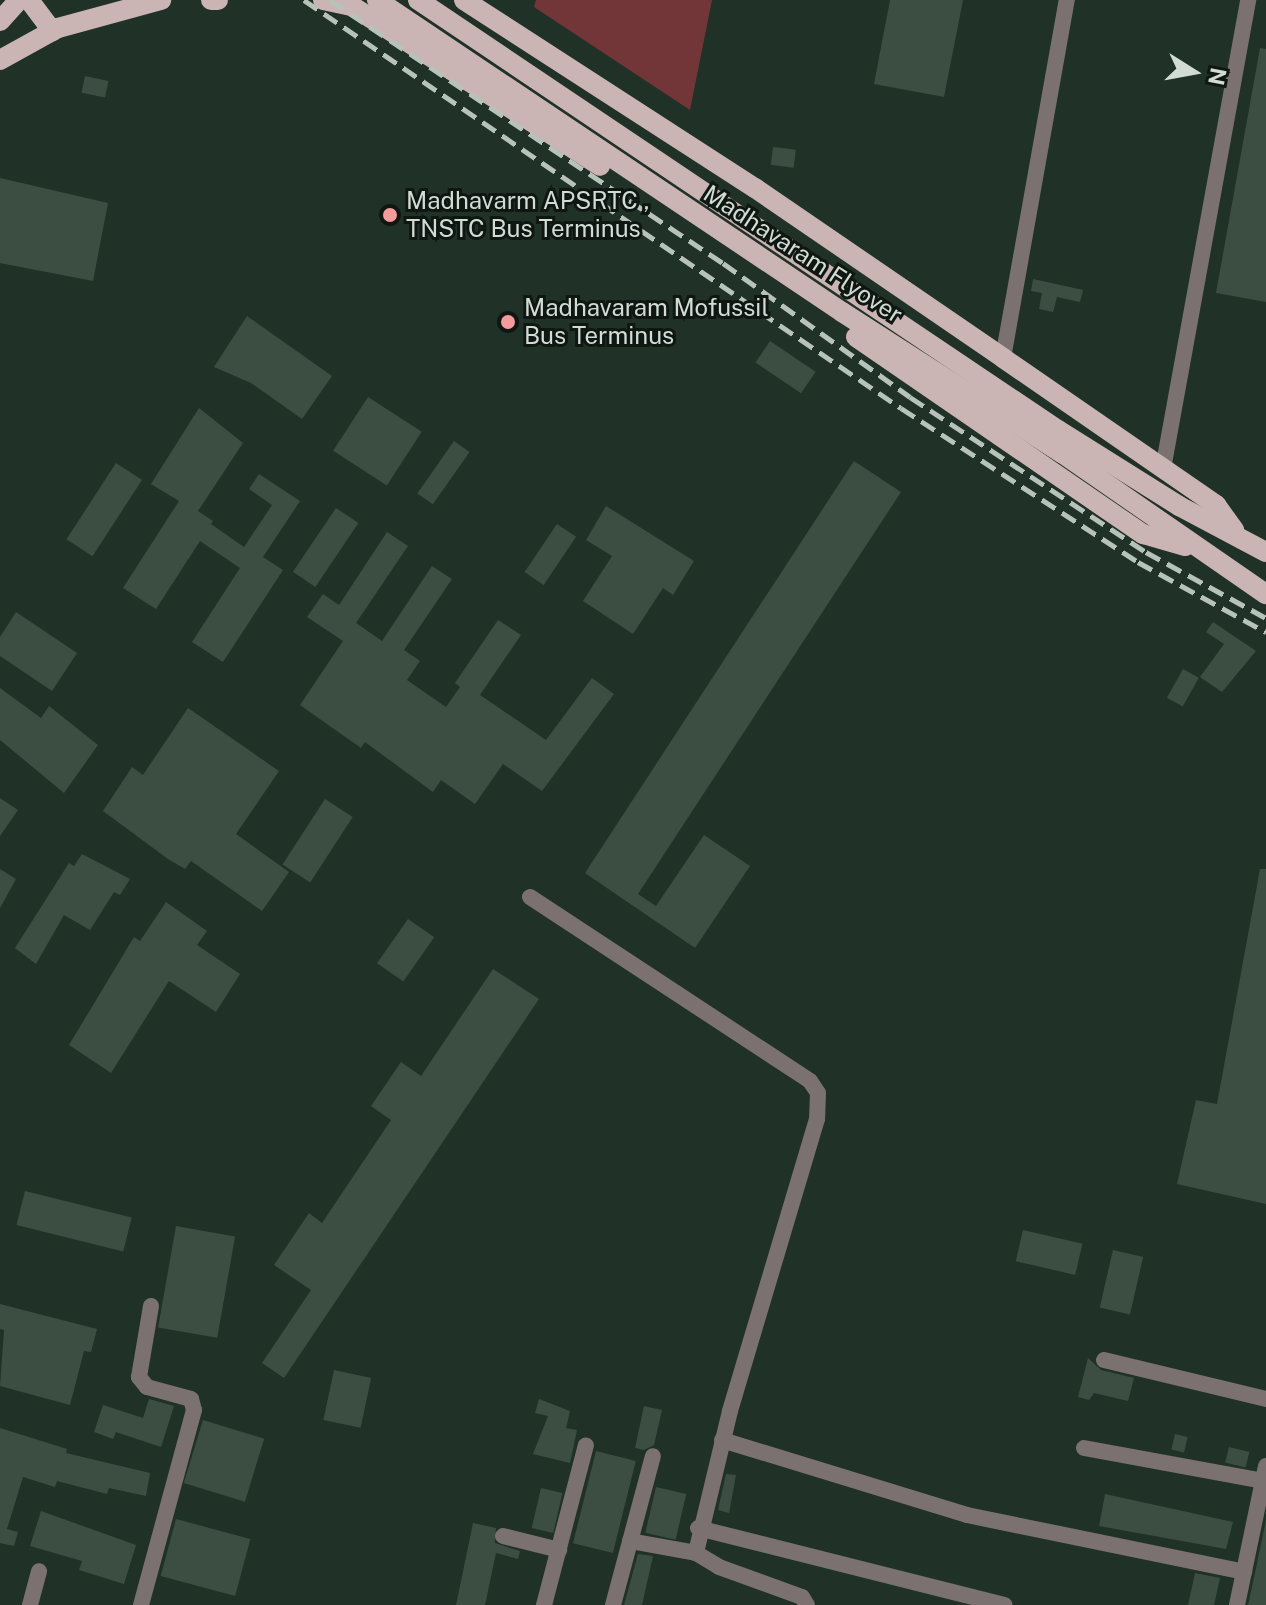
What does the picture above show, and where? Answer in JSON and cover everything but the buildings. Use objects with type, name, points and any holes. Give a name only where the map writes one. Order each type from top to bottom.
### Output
[{"type":"main road","points":[[0,21],[19,0]]},
{"type":"main road","points":[[29,0],[52,31]]},
{"type":"main road","points":[[0,60],[52,31],[161,0]]},
{"type":"main road","points":[[211,0],[218,0]]},
{"type":"main road","points":[[323,0],[352,6],[661,205],[1143,534],[1201,551]]},
{"type":"main road","name":"Madhavaram Flyover","points":[[377,0],[1266,594]]},
{"type":"main road","name":"Madhavaram Flyover","points":[[418,0],[1179,506],[1236,533]]},
{"type":"main road","points":[[464,0],[755,188],[1003,358],[1216,505],[1236,533],[1266,552]]},
{"type":"street","points":[[1003,358],[1067,0]]},
{"type":"street","points":[[1163,469],[1248,0]]},
{"type":"street","points":[[530,897],[810,1081],[818,1093],[817,1119],[722,1440],[698,1528],[696,1553]]},
{"type":"street","points":[[141,1605],[194,1410],[191,1399],[147,1387],[139,1377],[151,1306]]},
{"type":"street","points":[[1104,1360],[1266,1399]]},
{"type":"street","points":[[722,1440],[967,1515],[1244,1572]]},
{"type":"street","points":[[544,1605],[586,1445]]},
{"type":"street","points":[[1084,1448],[1264,1473],[1237,1605]]},
{"type":"street","points":[[613,1605],[653,1456]]},
{"type":"street","points":[[698,1528],[1004,1605]]},
{"type":"street","points":[[503,1536],[559,1550]]},
{"type":"street","points":[[630,1541],[696,1553],[719,1567],[802,1597],[807,1605]]},
{"type":"street","points":[[30,1605],[39,1571]]},
{"type":"shaded area","points":[[536,0],[712,0],[690,110],[534,7]]},
{"type":"railway","points":[[304,0],[901,408],[1138,562],[1266,632]]},
{"type":"railway","points":[[330,0],[723,263],[910,397],[1146,552],[1266,618]]},
{"type":"place","name":"Madhavarm APSRTC , TNSTC Bus Terminus","points":[[390,215]]},
{"type":"place","name":"Madhavaram Mofussil Bus Terminus","points":[[508,322]]}]
